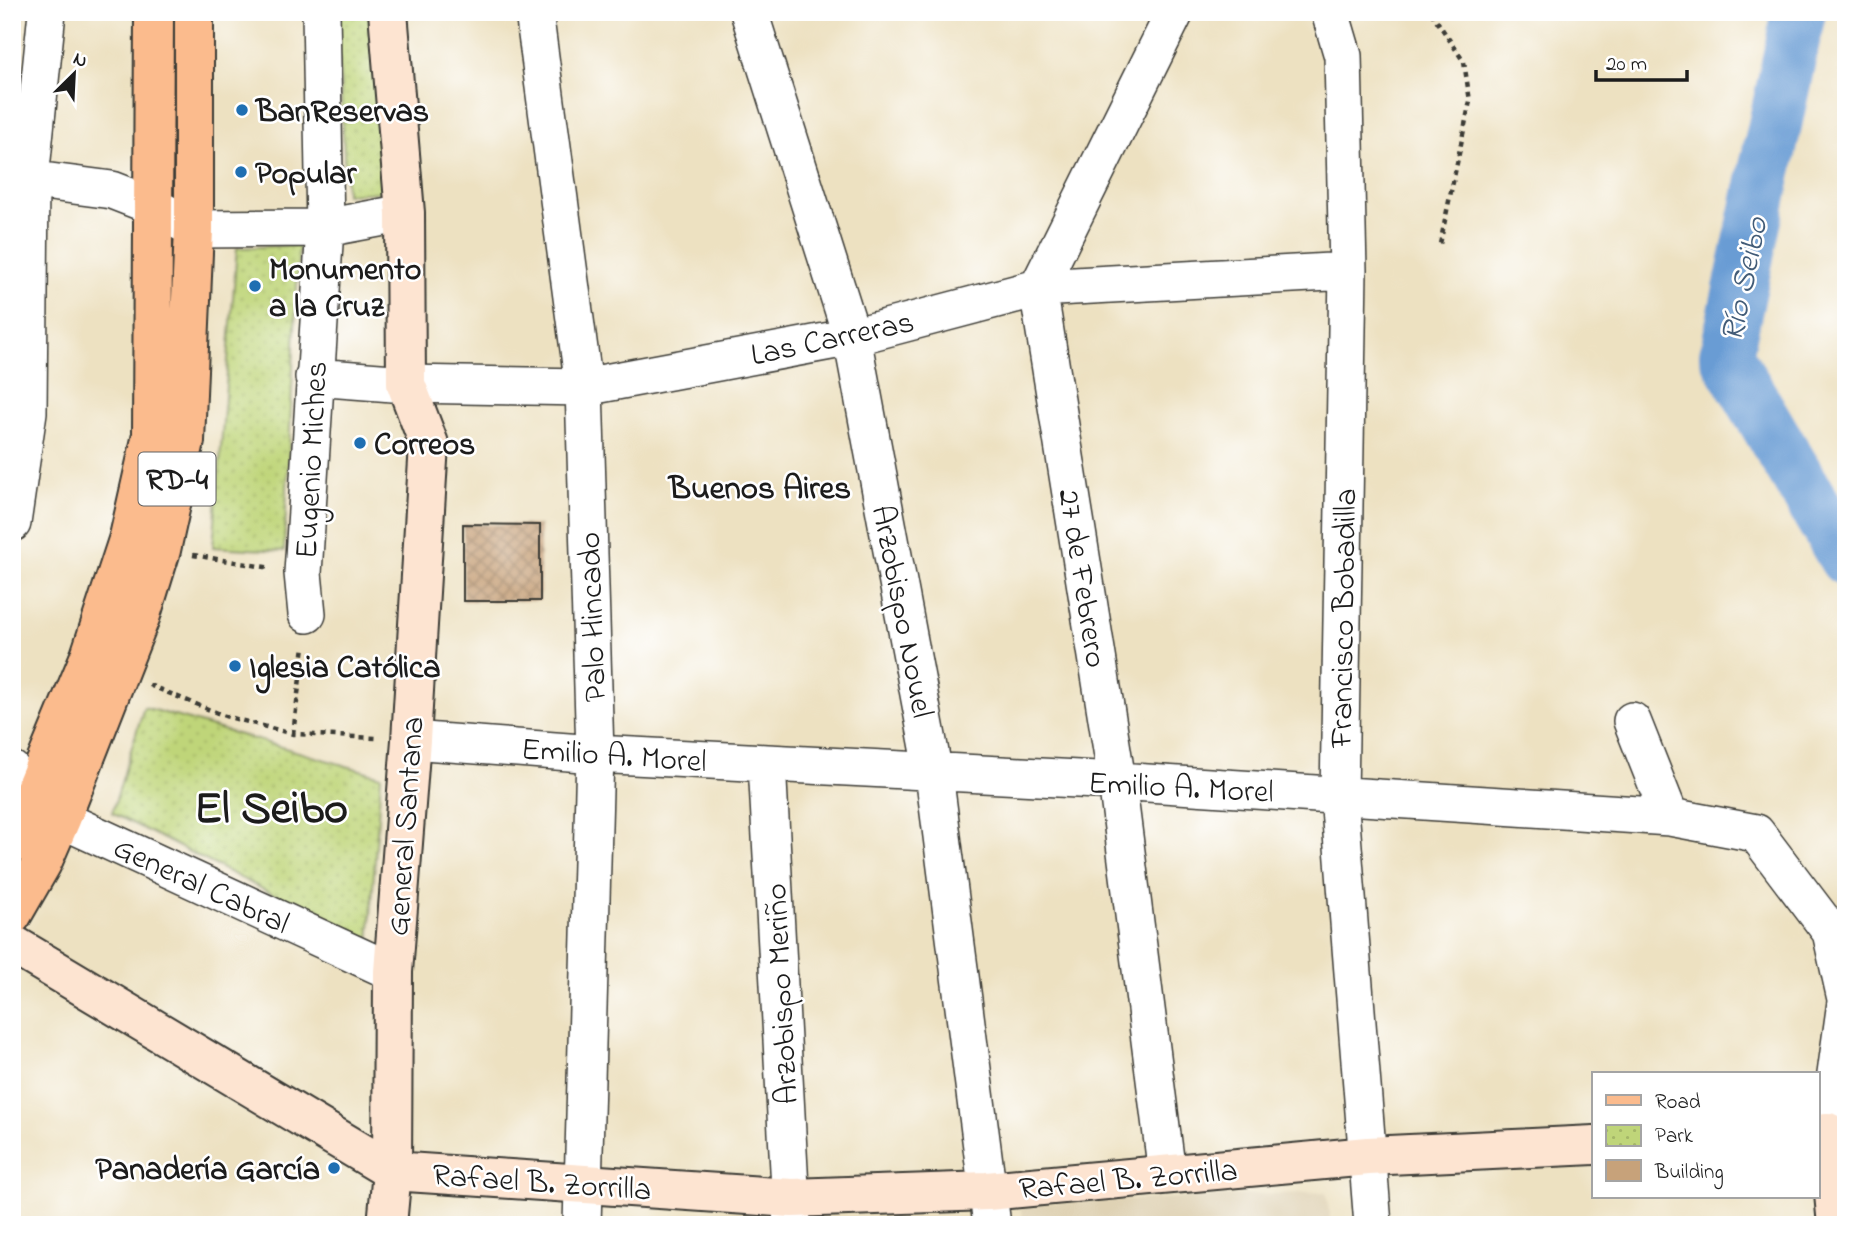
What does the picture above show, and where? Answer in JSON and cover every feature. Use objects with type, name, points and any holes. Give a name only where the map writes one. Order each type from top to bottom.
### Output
[{"type":"main road","name":"RD-4","points":[[12,844],[29,796],[90,656],[124,551],[152,435],[154,12]]},
{"type":"main road","name":"RD-4","points":[[12,915],[42,863],[29,796],[118,674],[141,615],[161,550],[185,441],[194,229],[194,12]]},
{"type":"street","points":[[12,523],[28,412],[21,178],[47,12]]},
{"type":"street","name":"Eugenio Miches","points":[[307,614],[303,573],[326,228],[321,12]]},
{"type":"street","name":"General Santana","points":[[387,1225],[391,1171],[393,972],[411,740],[429,444],[406,384],[404,213],[388,12]]},
{"type":"street","name":"Palo Hincado","points":[[534,12],[584,387],[595,754],[582,1225]]},
{"type":"street","name":"Arzobispo Nouel","points":[[749,12],[852,337],[934,774],[989,1208]]},
{"type":"street","points":[[1038,288],[1175,12]]},
{"type":"street","name":"Francisco Bobadilla","points":[[1330,12],[1343,56],[1348,271],[1339,796],[1373,1225]]},
{"type":"street","points":[[21,178],[112,190],[153,206],[194,229],[326,228],[404,213]]},
{"type":"street","name":"Las Carreras","points":[[314,377],[406,384],[584,387],[852,337],[1038,288],[1348,271]]},
{"type":"street","name":"27 de Febrero","points":[[1038,288],[1117,781],[1167,1174]]},
{"type":"street","points":[[1632,721],[1670,817]]},
{"type":"street","name":"Emilio A. Morel","points":[[411,740],[595,754],[934,774],[1117,781],[1670,817],[1756,833],[1831,932],[1846,1000],[1830,1133]]},
{"type":"street","name":"Arzobispo Meriño","points":[[767,763],[792,1211]]},
{"type":"street","name":"General Cabral","points":[[29,796],[393,972]]},
{"type":"street","name":"Rafael B. Zorrilla","points":[[12,944],[391,1171],[583,1184],[792,1211],[989,1208],[1167,1174],[1368,1156],[1592,1145]]},
{"type":"street","points":[[1830,1133],[1837,1225]]},
{"type":"path","points":[[1431,12],[1464,62],[1470,101],[1440,244]]},
{"type":"path","points":[[161,550],[303,573]]},
{"type":"path","points":[[293,734],[307,614]]},
{"type":"path","points":[[118,674],[225,716],[293,734],[411,740]]},
{"type":"shaded area","points":[[1326,1192],[1331,1225],[1023,1225],[1020,1204]]},
{"type":"green space","points":[[337,12],[375,12],[384,192],[346,194]]},
{"type":"green space","points":[[299,245],[284,551],[213,547],[237,248]]},
{"type":"green space","points":[[144,707],[381,776],[369,943],[112,813]]},
{"type":"building","points":[[463,524],[540,525],[540,601],[463,601]]},
{"type":"waterway","name":"Río Seibo","points":[[1799,12],[1726,355],[1846,559]]},
{"type":"place","name":"BanReservas","points":[[242,110]]},
{"type":"place","name":"Popular","points":[[241,172]]},
{"type":"place","name":"Monumento a la Cruz","points":[[255,286]]},
{"type":"place","name":"Correos","points":[[360,443]]},
{"type":"place","name":"Iglesia Católica","points":[[235,666]]},
{"type":"place","name":"Panadería García","points":[[334,1168]]},
{"type":"district","name":"Buenos Aires","points":[[760,486]]},
{"type":"district","name":"El Seibo","points":[[271,806]]}]
